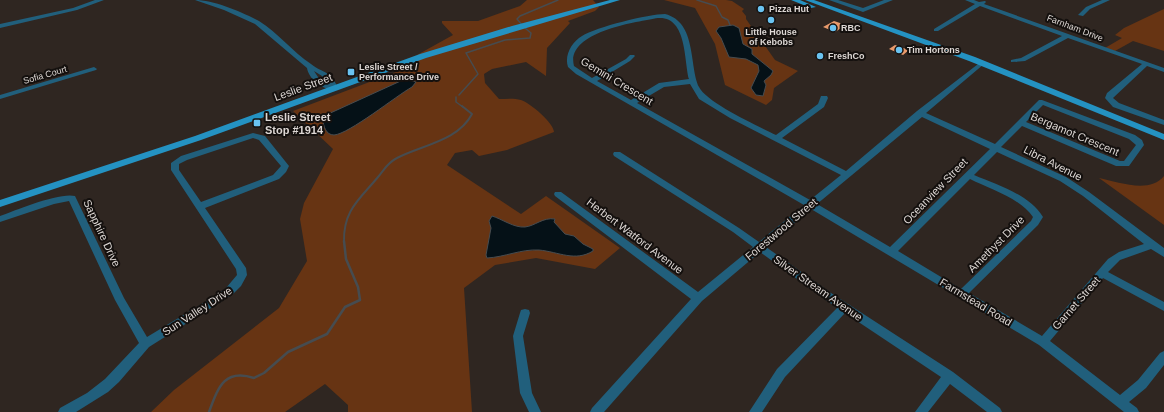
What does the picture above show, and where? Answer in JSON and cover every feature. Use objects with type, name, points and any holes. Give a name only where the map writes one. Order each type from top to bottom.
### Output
[{"type":"main road","name":"Leslie Street","points":[[0,204],[198,138],[430,54],[532,23],[617,0]]},
{"type":"main road","points":[[794,0],[836,13],[979,65],[1164,137]]},
{"type":"main road","points":[[808,0],[836,13]]},
{"type":"street","points":[[0,26],[76,9],[101,0]]},
{"type":"street","points":[[198,0],[226,9],[258,23],[310,67],[311,73],[322,83],[334,88]]},
{"type":"street","points":[[832,0],[863,10],[890,0]]},
{"type":"street","name":"Farnham Drive","points":[[968,0],[983,2],[1164,70]]},
{"type":"street","points":[[1081,14],[1088,8],[1107,0]]},
{"type":"street","points":[[936,30],[983,2]]},
{"type":"street","name":"Gemini Crescent","points":[[810,204],[578,73],[572,67],[570,60],[574,50],[585,36],[634,22],[664,16],[675,22],[686,37],[694,81],[698,93],[708,102],[846,174]]},
{"type":"street","points":[[1013,61],[1023,60],[1069,35]]},
{"type":"street","points":[[592,81],[628,60],[632,56]]},
{"type":"street","points":[[1146,64],[1110,95],[1110,98],[1116,105],[1164,123]]},
{"type":"street","name":"Forestwood Street","points":[[596,412],[698,298],[979,65]]},
{"type":"street","name":"Sofia Court","points":[[0,97],[94,69]]},
{"type":"street","points":[[632,103],[662,85],[694,81]]},
{"type":"street","points":[[777,138],[820,105],[824,98]]},
{"type":"street","name":"Bergamot Crescent","points":[[995,147],[1042,102],[1132,137],[1139,142],[1140,145],[1126,164],[1119,164],[1021,123]]},
{"type":"street","name":"Libra Avenue","points":[[920,113],[995,147],[1076,187],[1151,245],[1164,253]]},
{"type":"street","name":"Sun Valley Drive","points":[[64,412],[96,394],[114,379],[145,344],[218,300],[242,279],[243,271],[175,170],[175,163],[181,159],[244,136],[253,135],[262,138],[284,166],[284,170],[276,177],[200,206]]},
{"type":"street","name":"Oceanview Street","points":[[891,252],[948,197],[995,147]]},
{"type":"street","name":"Silver Stream Avenue","points":[[618,154],[736,230],[844,307],[949,376],[996,412]]},
{"type":"street","name":"Amethyst Drive","points":[[962,294],[1035,223],[1038,217],[1033,209],[1022,202],[968,175]]},
{"type":"street","name":"Herbert Watford Avenue","points":[[558,194],[698,298]]},
{"type":"street","name":"Sapphire Drive","points":[[0,220],[53,201],[72,198],[120,300],[145,344]]},
{"type":"street","name":"Farmstead Road","points":[[810,204],[1043,342],[1133,412]]},
{"type":"street","name":"Garnet Street","points":[[1043,342],[1102,274],[1107,263],[1113,258],[1151,245]]},
{"type":"street","points":[[1102,274],[1164,307]]},
{"type":"street","points":[[755,412],[781,373],[844,307]]},
{"type":"street","points":[[525,313],[518,336],[526,393],[535,412]]},
{"type":"street","points":[[1120,402],[1142,384],[1164,356]]},
{"type":"street","points":[[921,412],[949,376]]},
{"type":"shaded area","points":[[527,0],[593,0],[599,7],[595,11],[568,21],[570,23],[547,48],[546,76],[526,62],[492,69],[484,74],[485,83],[499,99],[516,99],[525,102],[546,119],[553,128],[554,132],[507,150],[479,156],[472,150],[455,153],[447,165],[521,214],[546,196],[620,248],[595,269],[536,258],[495,265],[464,288],[472,412],[348,412],[348,405],[325,384],[285,412],[151,412],[174,390],[279,308],[307,261],[300,219],[304,203],[333,149],[293,111],[417,64],[417,55],[453,35],[442,23],[442,21],[478,21],[520,6]]},
{"type":"shaded area","points":[[664,0],[732,1],[744,9],[742,11],[746,16],[746,19],[775,60],[798,71],[774,88],[772,100],[766,105],[725,85],[715,44],[695,8]]},
{"type":"shaded area","points":[[1164,9],[1164,51],[1133,41],[1115,51],[1105,48],[1122,38],[1115,35],[1124,28]]},
{"type":"shaded area","points":[[733,25],[739,28],[743,44],[752,49],[752,54],[773,71],[764,81],[766,85],[763,96],[756,95],[751,88],[759,71],[758,65],[746,59],[729,57],[721,38],[716,31],[719,27]]},
{"type":"shaded area","points":[[405,79],[416,82],[412,87],[361,122],[341,133],[331,135],[327,132],[323,119],[326,115]]},
{"type":"shaded area","points":[[1164,176],[1164,225],[1099,178],[1124,184],[1142,186],[1158,181]]},
{"type":"shaded area","points":[[492,216],[512,225],[521,227],[529,226],[547,219],[555,219],[554,222],[565,234],[574,236],[583,244],[593,249],[593,251],[580,256],[573,256],[532,250],[487,258],[486,255],[491,228],[489,221]]},
{"type":"building","name":"RBC","points":[[834,21],[846,25],[835,32],[823,27]]},
{"type":"building","name":"Tim Hortons","points":[[895,45],[909,50],[903,55],[889,49]]},
{"type":"waterway","points":[[522,25],[517,19],[520,16],[558,0]]},
{"type":"waterway","points":[[697,0],[716,6],[722,17],[728,20],[730,25]]},
{"type":"waterway","points":[[459,95],[478,74],[466,53],[505,40],[530,38],[531,33],[525,28]]},
{"type":"waterway","points":[[456,97],[456,102],[463,107]]},
{"type":"waterway","points":[[344,241],[346,221],[350,213],[359,199],[386,166],[397,158],[439,141],[458,130],[466,123],[472,114],[462,106]]},
{"type":"waterway","points":[[209,412],[219,388],[229,378],[236,376],[254,378],[264,373],[288,352],[327,334],[345,307],[360,300],[358,287],[346,259],[344,241]]},
{"type":"place","name":"Pizza Hut","points":[[761,9]]},
{"type":"place","name":"Little House of Kebobs","points":[[771,20]]},
{"type":"place","name":"RBC","points":[[833,28]]},
{"type":"place","name":"Tim Hortons","points":[[899,50]]},
{"type":"place","name":"FreshCo","points":[[820,56]]},
{"type":"place","name":"Leslie Street / Performance Drive","points":[[351,72]]},
{"type":"place","name":"Leslie Street Stop #1914","points":[[257,123]]}]
